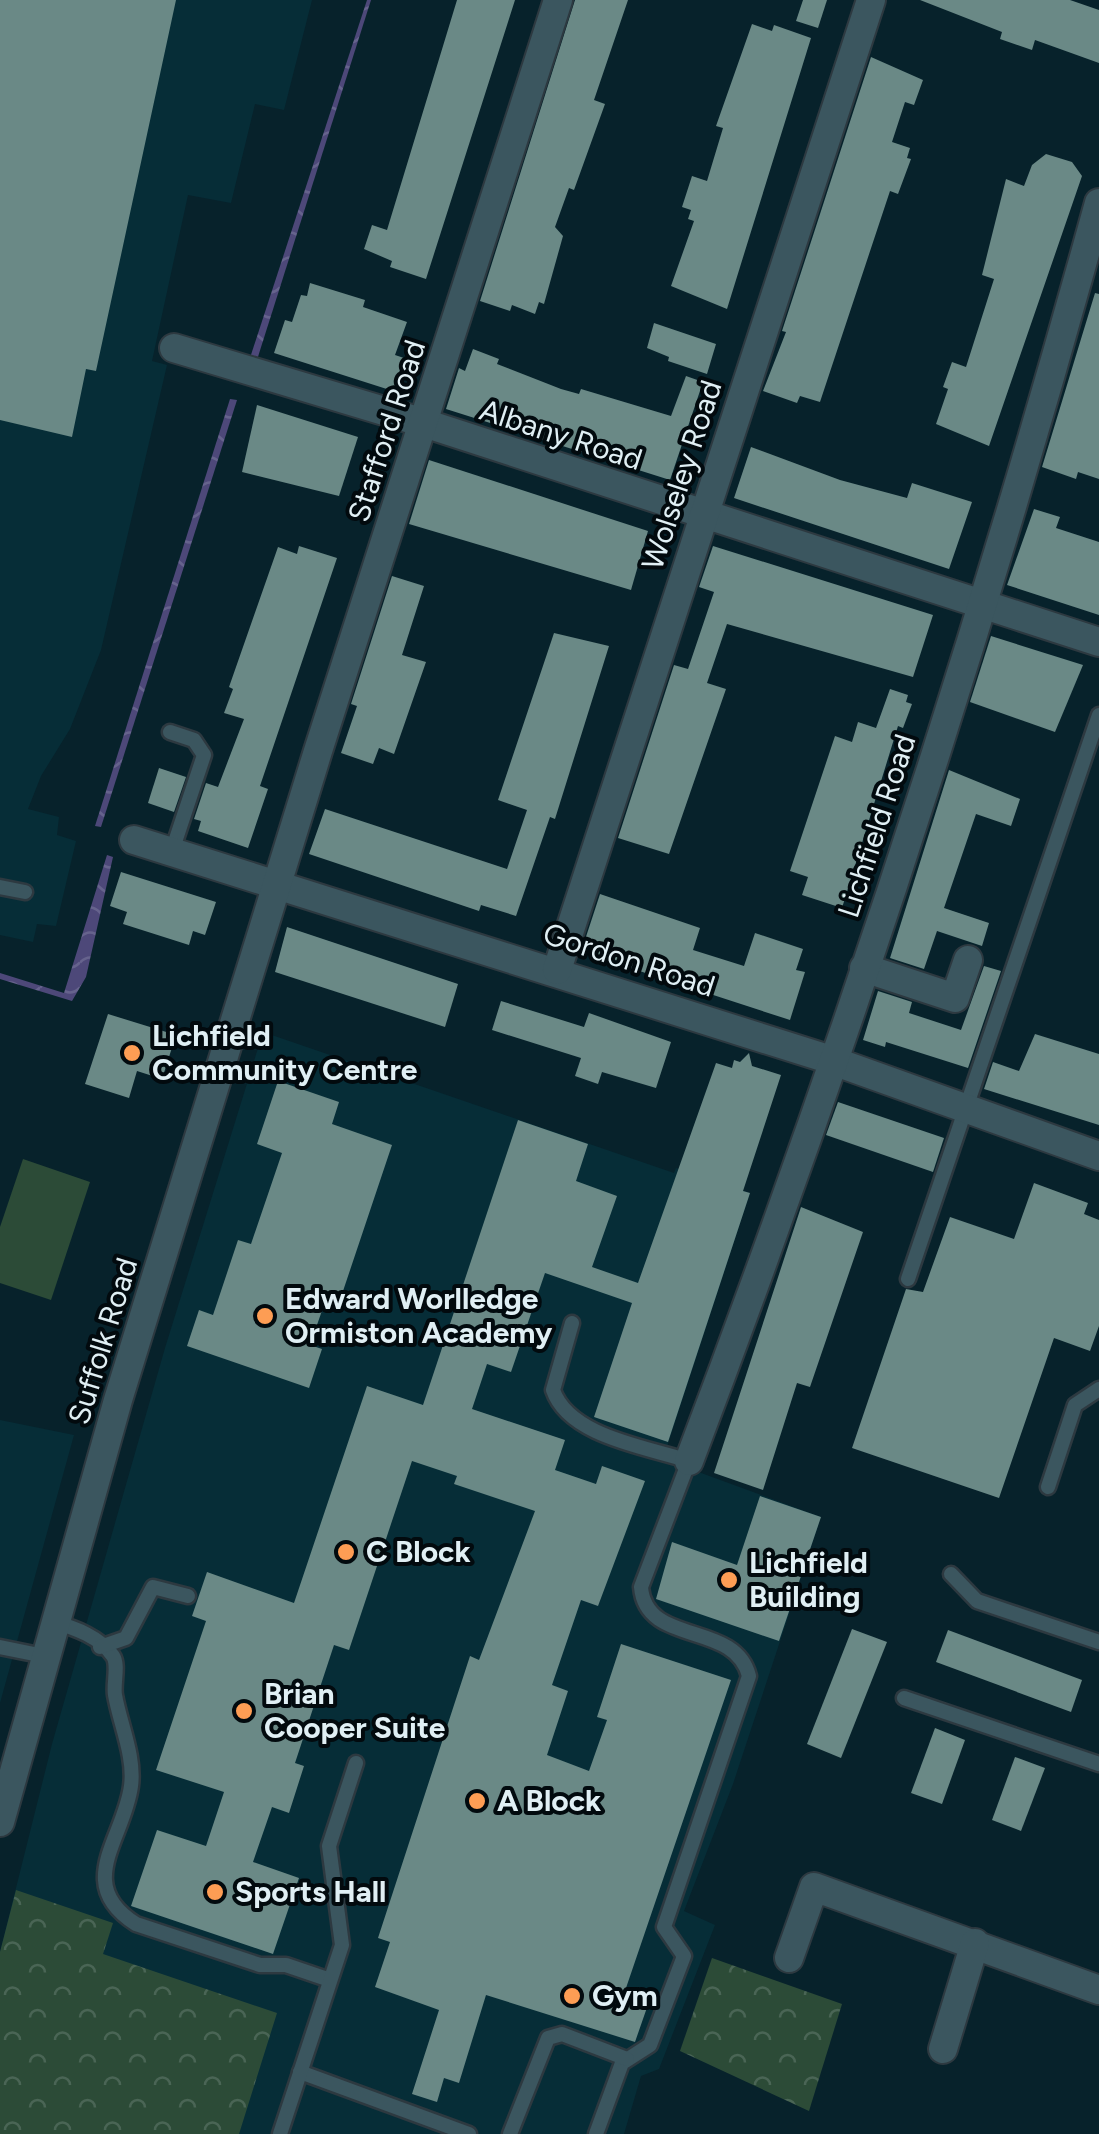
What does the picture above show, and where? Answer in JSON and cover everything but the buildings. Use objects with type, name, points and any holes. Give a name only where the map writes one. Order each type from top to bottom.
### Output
[{"type":"street","name":"Stafford Road","points":[[278,882],[558,0]]},
{"type":"street","name":"Wolseley Road","points":[[558,970],[870,0]]},
{"type":"street","name":"Lichfield Road","points":[[689,1461],[836,1061],[984,604],[1099,203]]},
{"type":"street","name":"Albany Road","points":[[174,348],[424,424],[1099,642]]},
{"type":"street","name":"Gordon Road","points":[[134,840],[558,970],[836,1061],[1099,1156]]},
{"type":"street","name":"Suffolk Road","points":[[0,1822],[54,1622],[278,882]]},
{"type":"street","points":[[864,968],[955,998],[968,960]]},
{"type":"street","points":[[790,1958],[814,1888],[1099,1990]]},
{"type":"street","points":[[943,2050],[975,1943]]},
{"type":"lane","points":[[908,1279],[1099,715]]},
{"type":"lane","points":[[170,732],[194,740],[204,755],[172,851]]},
{"type":"lane","points":[[0,887],[25,892]]},
{"type":"lane","points":[[572,1322],[553,1390],[564,1411],[589,1428],[689,1461],[641,1588],[644,1607],[660,1622],[732,1646],[746,1662],[749,1676],[664,1927],[684,1956],[650,2046],[627,2059],[613,2078],[596,2134]]},
{"type":"lane","points":[[1048,1487],[1075,1405],[1099,1389]]},
{"type":"lane","points":[[950,1574],[978,1601],[1099,1642]]},
{"type":"lane","points":[[100,1646],[126,1638],[153,1588],[188,1596]]},
{"type":"lane","points":[[54,1622],[85,1631],[113,1656],[119,1719],[132,1768],[129,1797],[103,1871],[106,1888],[121,1915],[136,1924],[260,1965],[286,1965],[330,1980]]},
{"type":"lane","points":[[0,1647],[44,1656]]},
{"type":"lane","points":[[904,1698],[1099,1764]]},
{"type":"lane","points":[[280,2134],[342,1931],[329,1846],[356,1763]]},
{"type":"lane","points":[[510,2134],[548,2038],[562,2034],[627,2059]]},
{"type":"lane","points":[[300,2072],[468,2134]]},
{"type":"shaded area","points":[[0,0],[312,0],[284,110],[255,104],[231,203],[188,195],[152,361],[167,365],[101,650],[70,729],[41,776],[28,809],[59,817],[57,835],[76,841],[56,926],[37,924],[33,942],[0,935]]},
{"type":"shaded area","points":[[263,1032],[674,1173],[676,1168],[750,1193],[663,1459],[821,1517],[733,1784],[684,1911],[715,1925],[659,2069],[641,2076],[624,2134],[0,2134],[0,1952],[52,1744],[165,1348]]},
{"type":"shaded area","points":[[0,1420],[74,1435],[0,1703]]},
{"type":"green space","points":[[23,1159],[90,1182],[51,1300],[0,1283],[0,1227]]},
{"type":"green space","points":[[16,1890],[113,1923],[103,1954],[277,2013],[239,2134],[0,2134],[0,1952]]},
{"type":"green space","points":[[712,1958],[842,2004],[809,2111],[680,2051]]},
{"type":"water","points":[[367,0],[371,0],[256,363],[249,361]]},
{"type":"water","points":[[230,399],[237,400],[101,827],[95,826]]},
{"type":"water","points":[[107,855],[113,857],[86,977],[72,1001],[0,979],[0,973],[64,993]]},
{"type":"place","name":"Lichfield Community Centre","points":[[132,1053]]},
{"type":"place","name":"Edward Worlledge Ormiston Academy","points":[[265,1316]]},
{"type":"place","name":"C Block","points":[[346,1552]]},
{"type":"place","name":"Lichfield Building","points":[[729,1580]]},
{"type":"place","name":"Brian Cooper Suite","points":[[244,1711]]},
{"type":"place","name":"A Block","points":[[477,1801]]},
{"type":"place","name":"Sports Hall","points":[[215,1892]]},
{"type":"place","name":"Gym","points":[[572,1996]]}]
